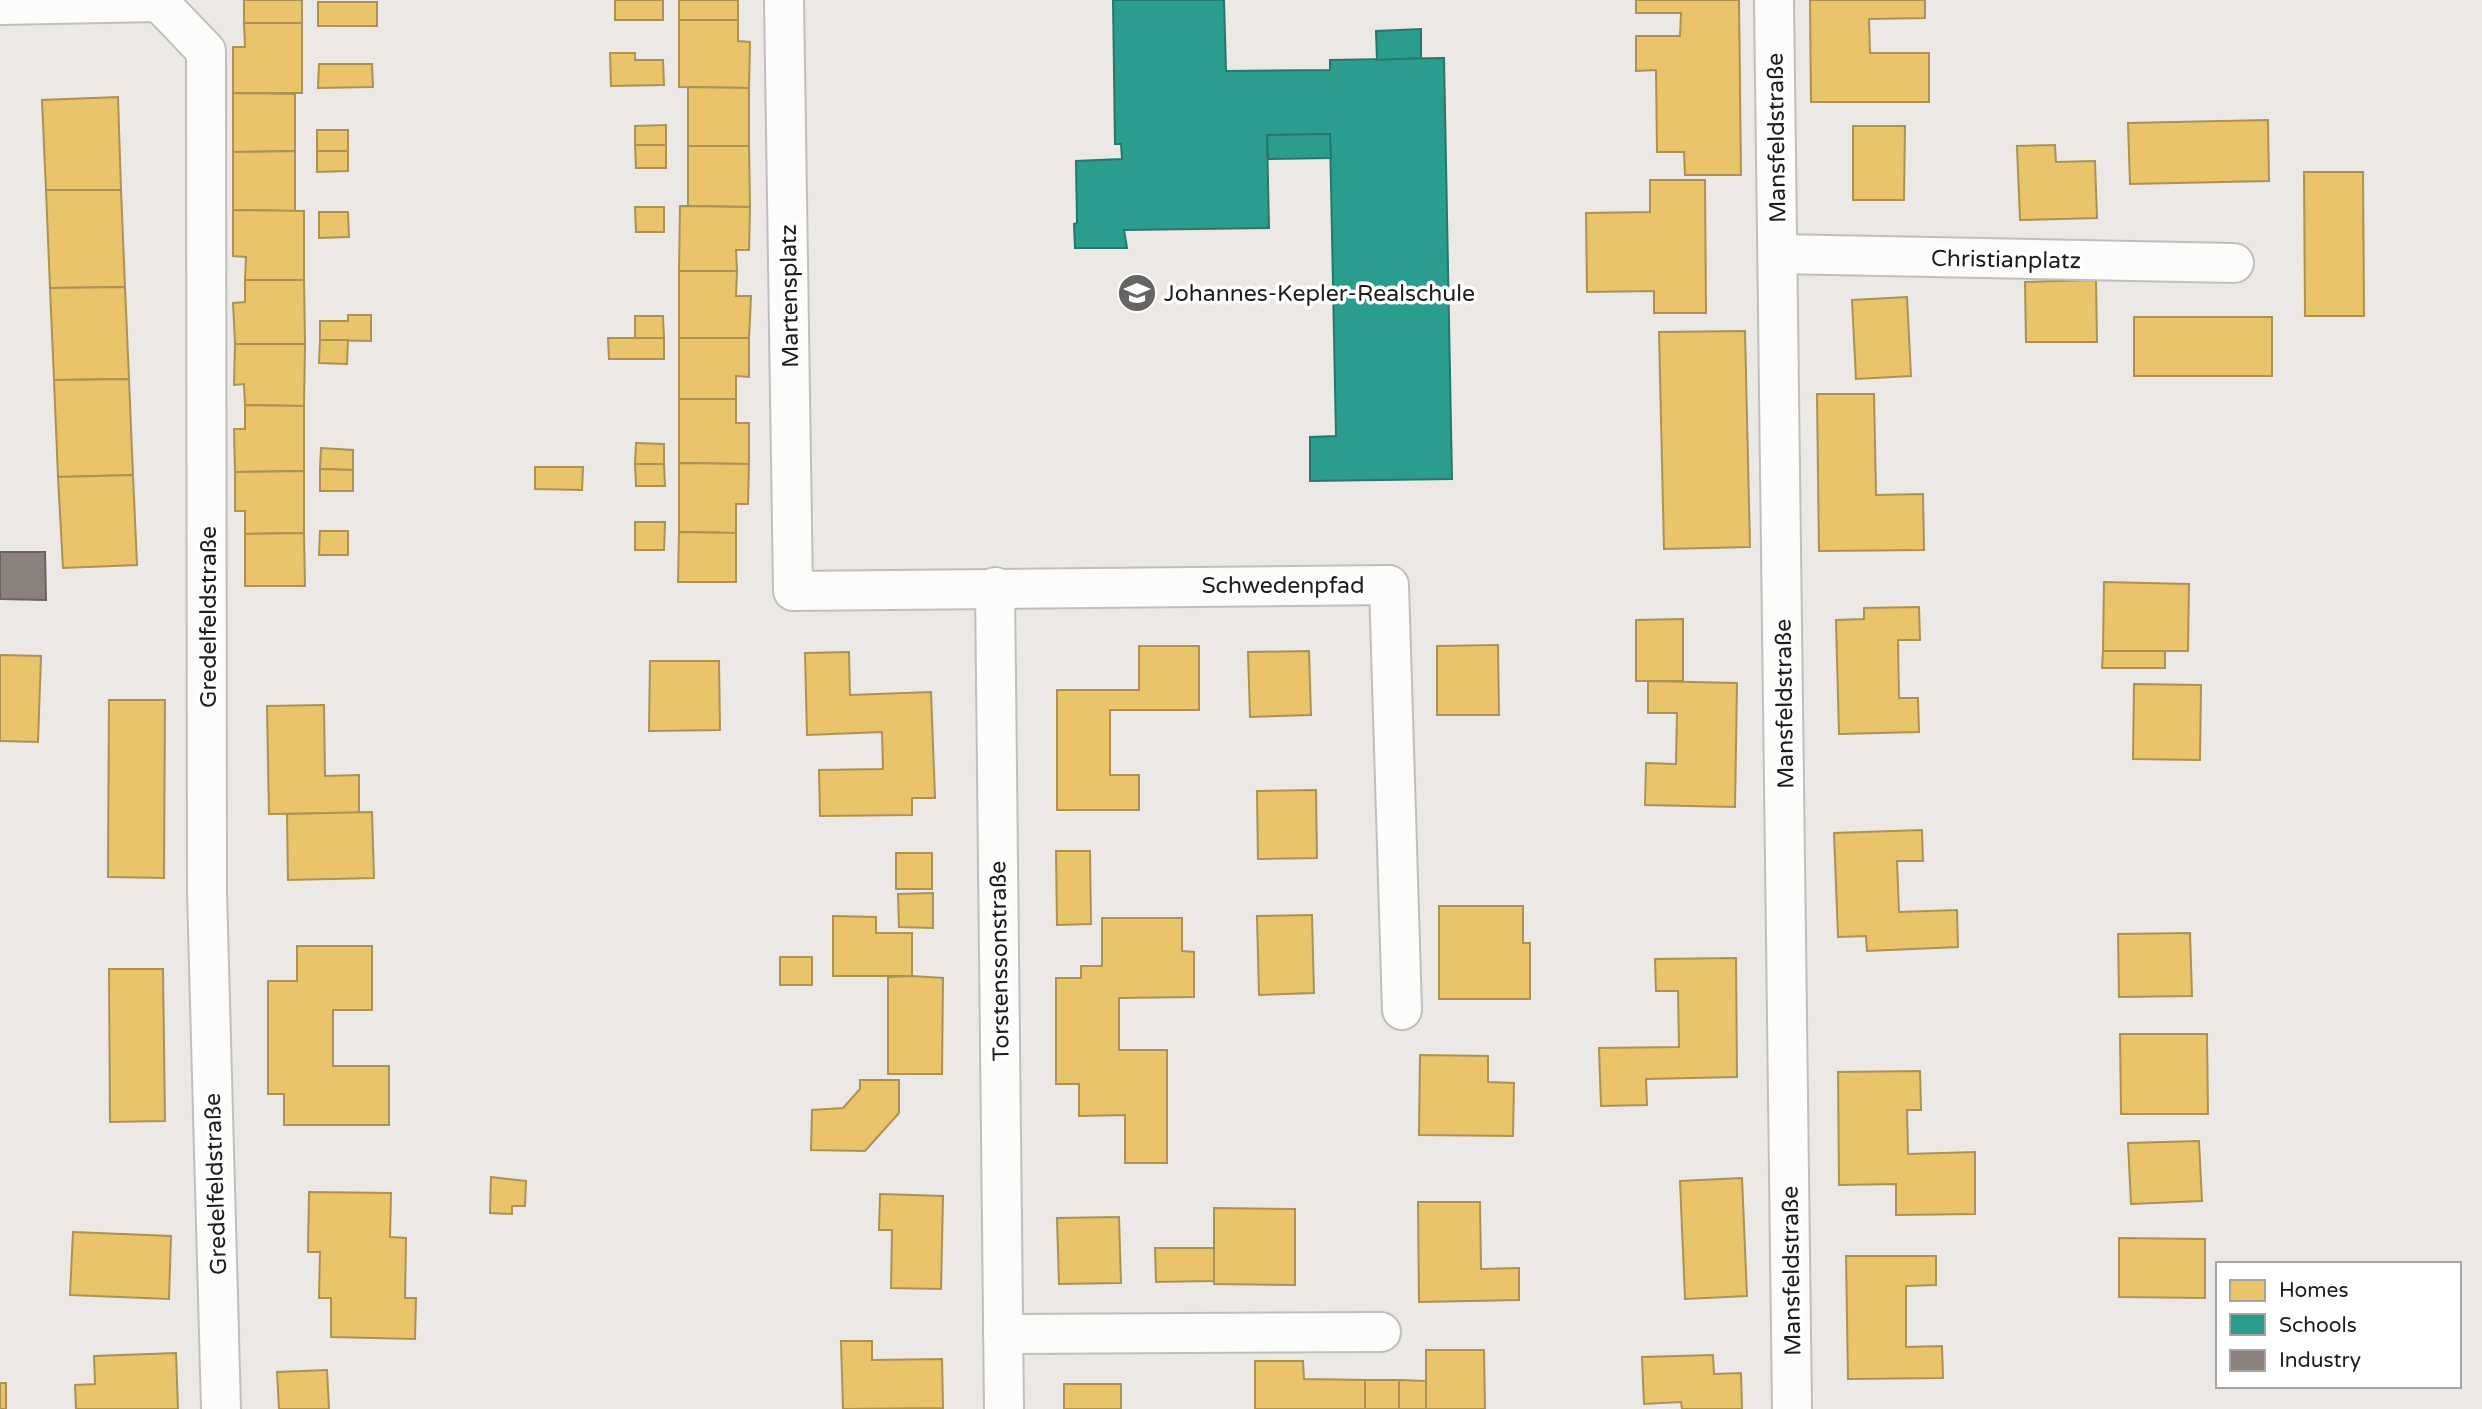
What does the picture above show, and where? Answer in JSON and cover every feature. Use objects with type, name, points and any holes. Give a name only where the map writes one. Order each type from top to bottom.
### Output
[{"type":"street","name":"Martensplatz","points":[[784,0],[793,591]]},
{"type":"street","name":"Mansfeldstraße","points":[[1774,0],[1792,1409]]},
{"type":"street","name":"Gredelfeldstraße","points":[[0,5],[159,2],[206,51],[207,892],[221,1409]]},
{"type":"street","name":"Christianplatz","points":[[1778,254],[2234,263]]},
{"type":"street","name":"Schwedenpfad","points":[[793,591],[1389,584],[1402,1010]]},
{"type":"street","name":"Torstenssonstraße","points":[[996,587],[1004,1409]]},
{"type":"street","points":[[1003,1334],[1381,1332]]},
{"type":"building: Homes","points":[[244,0],[302,0],[302,23],[244,23]]},
{"type":"building: Homes","points":[[615,0],[663,0],[663,20],[615,20]]},
{"type":"building: Homes","points":[[679,0],[738,0],[738,20],[679,20]]},
{"type":"building: Homes","points":[[1636,0],[1739,0],[1741,175],[1685,175],[1684,152],[1657,152],[1656,70],[1636,71],[1636,36],[1680,36],[1681,13],[1636,13]]},
{"type":"building: Homes","points":[[1810,0],[1925,0],[1925,18],[1869,19],[1870,53],[1929,53],[1929,102],[1811,102]]},
{"type":"building: Homes","points":[[318,2],[377,2],[377,26],[318,26]]},
{"type":"building: Homes","points":[[679,20],[738,20],[738,41],[750,42],[749,88],[679,87]]},
{"type":"building: Homes","points":[[244,23],[302,23],[302,93],[233,93],[233,47],[245,47]]},
{"type":"building: Homes","points":[[610,53],[635,53],[635,60],[663,60],[664,85],[611,86]]},
{"type":"building: Homes","points":[[319,64],[372,64],[373,87],[318,88]]},
{"type":"building: Homes","points":[[688,87],[749,88],[749,146],[688,146]]},
{"type":"building: Homes","points":[[233,93],[295,94],[295,151],[233,152]]},
{"type":"building: Homes","points":[[118,97],[121,190],[46,190],[42,100]]},
{"type":"building: Homes","points":[[2268,120],[2269,181],[2130,184],[2128,123]]},
{"type":"building: Homes","points":[[666,125],[666,145],[635,145],[635,126]]},
{"type":"building: Homes","points":[[1853,126],[1905,126],[1904,200],[1853,200]]},
{"type":"building: Homes","points":[[317,130],[348,130],[348,151],[317,151]]},
{"type":"building: Homes","points":[[635,145],[666,145],[666,168],[636,168]]},
{"type":"building: Homes","points":[[2055,145],[2056,162],[2095,161],[2097,218],[2020,220],[2017,146]]},
{"type":"building: Homes","points":[[688,146],[749,146],[750,207],[688,206]]},
{"type":"building: Homes","points":[[295,151],[295,211],[233,210],[233,152]]},
{"type":"building: Homes","points":[[317,151],[348,151],[348,171],[317,172]]},
{"type":"building: Homes","points":[[2304,172],[2363,172],[2364,316],[2305,316]]},
{"type":"building: Homes","points":[[1650,180],[1705,180],[1706,313],[1654,313],[1654,291],[1587,292],[1586,213],[1650,212]]},
{"type":"building: Homes","points":[[46,190],[121,190],[125,287],[50,288]]},
{"type":"building: Homes","points":[[680,206],[750,207],[749,250],[736,250],[737,271],[679,271]]},
{"type":"building: Homes","points":[[635,207],[664,207],[664,232],[636,232]]},
{"type":"building: Homes","points":[[233,210],[304,211],[304,280],[245,280],[246,257],[233,256]]},
{"type":"building: Homes","points":[[319,212],[348,212],[349,237],[319,238]]},
{"type":"building: Homes","points":[[679,271],[737,271],[736,296],[751,296],[749,338],[679,338]]},
{"type":"building: Homes","points":[[245,280],[304,280],[305,344],[235,344],[233,303],[245,302]]},
{"type":"building: Homes","points":[[2096,280],[2097,342],[2026,342],[2025,282]]},
{"type":"building: Homes","points":[[125,287],[129,379],[54,380],[50,288]]},
{"type":"building: Homes","points":[[1907,297],[1911,376],[1856,379],[1852,300]]},
{"type":"building: Homes","points":[[348,315],[371,315],[371,341],[320,340],[320,321],[348,321]]},
{"type":"building: Homes","points":[[635,316],[663,316],[664,338],[635,338]]},
{"type":"building: Homes","points":[[2134,317],[2272,317],[2272,376],[2134,376]]},
{"type":"building: Homes","points":[[1745,331],[1750,547],[1664,549],[1659,332]]},
{"type":"building: Homes","points":[[608,338],[664,338],[664,359],[609,359]]},
{"type":"building: Homes","points":[[679,338],[749,338],[749,377],[736,376],[736,399],[679,399]]},
{"type":"building: Homes","points":[[320,340],[348,340],[347,364],[319,363]]},
{"type":"building: Homes","points":[[235,344],[305,344],[304,406],[245,405],[244,384],[234,385]]},
{"type":"building: Homes","points":[[129,379],[133,475],[58,477],[54,380]]},
{"type":"building: Homes","points":[[1817,394],[1874,394],[1876,495],[1923,494],[1924,550],[1819,551]]},
{"type":"building: Homes","points":[[679,399],[736,399],[736,423],[749,423],[749,464],[679,463]]},
{"type":"building: Homes","points":[[245,405],[304,406],[304,471],[235,472],[234,429],[245,429]]},
{"type":"building: Homes","points":[[636,443],[664,444],[664,464],[635,464]]},
{"type":"building: Homes","points":[[321,448],[353,450],[353,470],[320,469]]},
{"type":"building: Homes","points":[[679,463],[749,464],[748,504],[736,504],[736,533],[679,532]]},
{"type":"building: Homes","points":[[635,464],[664,464],[665,486],[636,486]]},
{"type":"building: Homes","points":[[535,467],[583,467],[582,490],[535,489]]},
{"type":"building: Homes","points":[[320,469],[353,470],[353,491],[320,491]]},
{"type":"building: Homes","points":[[304,471],[304,533],[245,534],[245,511],[235,511],[235,472]]},
{"type":"building: Homes","points":[[133,475],[137,565],[63,568],[58,477]]},
{"type":"building: Homes","points":[[635,522],[665,522],[664,550],[635,550]]},
{"type":"building: Homes","points":[[320,531],[348,531],[348,555],[319,555]]},
{"type":"building: Homes","points":[[679,532],[736,533],[736,582],[678,582]]},
{"type":"building: Homes","points":[[304,533],[305,586],[245,586],[245,534]]},
{"type":"building: Homes","points":[[2104,582],[2189,584],[2188,651],[2103,651]]},
{"type":"building: Homes","points":[[1919,607],[1920,640],[1898,640],[1899,698],[1918,698],[1919,732],[1839,734],[1836,620],[1864,619],[1864,608]]},
{"type":"building: Homes","points":[[1683,619],[1683,681],[1636,681],[1636,620]]},
{"type":"building: Homes","points":[[1498,645],[1499,715],[1437,715],[1437,646]]},
{"type":"building: Homes","points":[[1139,646],[1199,646],[1199,710],[1110,710],[1110,775],[1139,775],[1139,810],[1057,810],[1057,690],[1139,690]]},
{"type":"building: Homes","points":[[1309,651],[1311,715],[1250,717],[1248,652]]},
{"type":"building: Homes","points":[[2103,651],[2165,651],[2165,668],[2102,668]]},
{"type":"building: Homes","points":[[849,652],[850,695],[931,692],[935,798],[912,798],[912,815],[820,816],[819,770],[883,769],[882,732],[807,735],[805,653]]},
{"type":"building: Homes","points":[[0,655],[41,656],[38,742],[0,741]]},
{"type":"building: Homes","points":[[650,661],[719,661],[720,730],[649,731]]},
{"type":"building: Homes","points":[[1648,681],[1737,683],[1735,807],[1645,805],[1646,763],[1676,764],[1677,713],[1648,713]]},
{"type":"building: Homes","points":[[2134,684],[2201,685],[2200,760],[2133,759]]},
{"type":"building: Homes","points":[[109,700],[165,700],[164,878],[108,877]]},
{"type":"building: Homes","points":[[324,705],[325,776],[359,775],[359,813],[269,814],[267,706]]},
{"type":"building: Homes","points":[[1316,790],[1317,858],[1258,859],[1257,791]]},
{"type":"building: Homes","points":[[372,812],[374,878],[288,880],[287,814]]},
{"type":"building: Homes","points":[[1922,830],[1923,861],[1897,861],[1899,912],[1957,910],[1958,947],[1867,951],[1866,936],[1838,937],[1834,833]]},
{"type":"building: Homes","points":[[1056,851],[1090,851],[1091,924],[1057,925]]},
{"type":"building: Homes","points":[[896,853],[932,853],[932,889],[896,889]]},
{"type":"building: Homes","points":[[933,893],[933,928],[899,927],[898,894]]},
{"type":"building: Homes","points":[[1439,906],[1523,906],[1523,943],[1530,943],[1530,999],[1439,999]]},
{"type":"building: Homes","points":[[1312,915],[1314,993],[1259,995],[1257,916]]},
{"type":"building: Homes","points":[[833,916],[876,917],[876,933],[912,933],[912,976],[833,976]]},
{"type":"building: Homes","points":[[1102,918],[1182,918],[1182,951],[1194,952],[1194,997],[1119,998],[1119,1050],[1167,1050],[1167,1163],[1125,1163],[1125,1115],[1079,1116],[1079,1084],[1056,1084],[1056,978],[1081,978],[1081,966],[1102,966]]},
{"type":"building: Homes","points":[[2190,933],[2192,996],[2119,997],[2118,934]]},
{"type":"building: Homes","points":[[297,946],[372,946],[372,1010],[333,1010],[333,1066],[389,1066],[389,1125],[284,1125],[284,1094],[268,1094],[268,981],[297,981]]},
{"type":"building: Homes","points":[[780,957],[812,957],[812,985],[780,985]]},
{"type":"building: Homes","points":[[1736,958],[1737,1077],[1646,1079],[1647,1105],[1601,1106],[1599,1048],[1679,1047],[1678,991],[1656,991],[1655,959]]},
{"type":"building: Homes","points":[[109,969],[163,969],[165,1121],[110,1122]]},
{"type":"building: Homes","points":[[888,977],[943,978],[942,1074],[888,1074]]},
{"type":"building: Homes","points":[[2120,1034],[2207,1034],[2208,1114],[2121,1114]]},
{"type":"building: Homes","points":[[1420,1055],[1488,1056],[1488,1082],[1514,1083],[1513,1136],[1419,1135]]},
{"type":"building: Homes","points":[[1920,1071],[1921,1110],[1907,1110],[1908,1154],[1975,1152],[1975,1214],[1896,1215],[1896,1184],[1839,1185],[1838,1072]]},
{"type":"building: Homes","points":[[860,1080],[899,1080],[899,1113],[865,1151],[811,1150],[812,1110],[843,1108],[860,1089]]},
{"type":"building: Homes","points":[[2199,1141],[2202,1201],[2131,1204],[2128,1143]]},
{"type":"building: Homes","points":[[491,1177],[526,1181],[525,1206],[512,1206],[512,1214],[490,1213]]},
{"type":"building: Homes","points":[[1742,1178],[1747,1296],[1685,1299],[1680,1181]]},
{"type":"building: Homes","points":[[309,1192],[391,1193],[390,1237],[406,1238],[405,1298],[416,1298],[415,1339],[331,1337],[331,1298],[319,1298],[320,1252],[308,1252]]},
{"type":"building: Homes","points":[[880,1194],[943,1196],[941,1289],[891,1288],[892,1230],[879,1230]]},
{"type":"building: Homes","points":[[1418,1202],[1480,1202],[1481,1269],[1519,1268],[1519,1300],[1419,1302]]},
{"type":"building: Homes","points":[[1214,1208],[1295,1209],[1295,1285],[1214,1284]]},
{"type":"building: Homes","points":[[1119,1217],[1121,1283],[1059,1284],[1057,1218]]},
{"type":"building: Homes","points":[[73,1232],[171,1236],[169,1299],[70,1295]]},
{"type":"building: Homes","points":[[2119,1238],[2205,1239],[2205,1298],[2119,1297]]},
{"type":"building: Homes","points":[[1155,1248],[1214,1248],[1214,1281],[1156,1282]]},
{"type":"building: Homes","points":[[1846,1256],[1936,1256],[1936,1285],[1906,1286],[1906,1347],[1942,1346],[1943,1378],[1848,1379]]},
{"type":"building: Homes","points":[[841,1341],[872,1341],[872,1360],[942,1359],[943,1408],[843,1409]]},
{"type":"building: Homes","points":[[1426,1350],[1484,1350],[1485,1409],[1426,1409]]},
{"type":"building: Homes","points":[[176,1353],[178,1409],[76,1409],[75,1385],[95,1384],[94,1356]]},
{"type":"building: Homes","points":[[1713,1355],[1714,1374],[1741,1373],[1742,1409],[1682,1409],[1681,1402],[1644,1404],[1642,1357]]},
{"type":"building: Homes","points":[[1255,1361],[1303,1361],[1304,1379],[1365,1380],[1365,1409],[1255,1409]]},
{"type":"building: Homes","points":[[327,1370],[329,1409],[279,1409],[277,1372]]},
{"type":"building: Homes","points":[[1365,1380],[1399,1380],[1399,1409],[1365,1409]]},
{"type":"building: Homes","points":[[1399,1380],[1426,1381],[1426,1409],[1399,1409]]},
{"type":"building: Homes","points":[[0,1383],[6,1383],[6,1409],[0,1409]]},
{"type":"building: Homes","points":[[1064,1384],[1121,1384],[1121,1409],[1064,1409]]},
{"type":"building: Schools","name":"Johannes-Kepler-Realschule","points":[[1113,0],[1224,0],[1226,71],[1330,70],[1330,60],[1444,58],[1452,479],[1310,481],[1310,437],[1336,436],[1330,134],[1267,135],[1269,228],[1124,230],[1127,248],[1075,248],[1076,161],[1122,159],[1121,144],[1115,144]]},
{"type":"building: Schools","points":[[1421,29],[1421,58],[1377,60],[1376,31]]},
{"type":"building: Schools","points":[[1330,134],[1331,158],[1268,159],[1267,135]]},
{"type":"building: Industry","points":[[0,552],[45,552],[46,600],[0,599]]},
{"type":"place","name":"Johannes-Kepler-Realschule","points":[[1137,293]]}]
